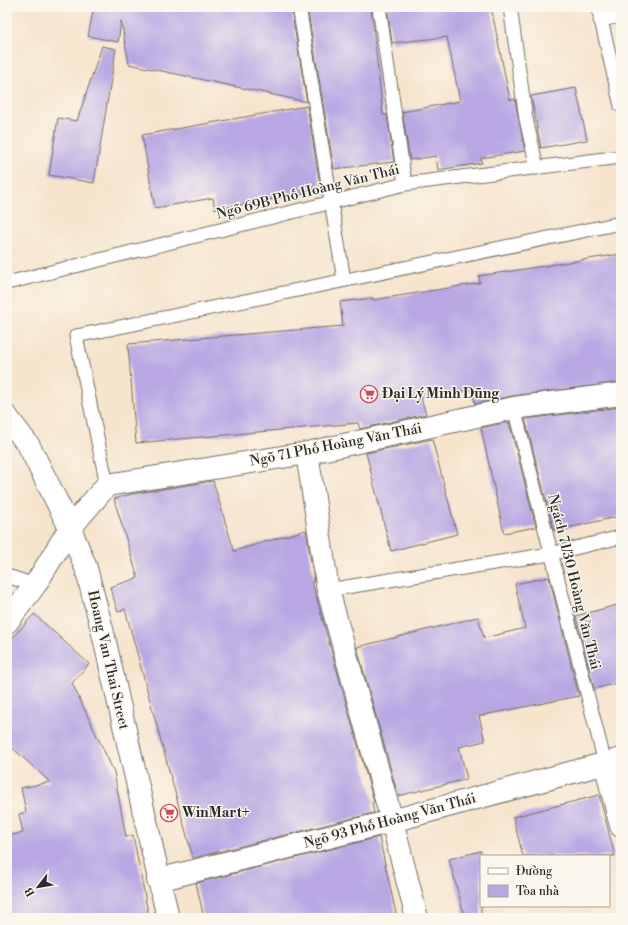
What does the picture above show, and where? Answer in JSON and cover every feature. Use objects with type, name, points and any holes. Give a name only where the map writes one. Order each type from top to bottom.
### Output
[{"type":"street","name":"Ngõ 71 Phố Hoàng Văn Thái","points":[[107,485],[308,453],[514,408],[621,394]]},
{"type":"street","name":"Hoang Van Thai Street","points":[[7,417],[29,446],[70,528],[86,568],[102,629],[158,880],[168,918]]},
{"type":"street","points":[[308,453],[328,590],[392,821],[417,918]]},
{"type":"street","points":[[7,622],[35,585],[70,528],[107,485]]},
{"type":"street","points":[[613,761],[621,826]]},
{"type":"street","name":"Ngõ 93 Phố Hoàng Văn Thái","points":[[158,880],[392,821],[613,761]]},
{"type":"lane","points":[[379,7],[406,184]]},
{"type":"lane","points":[[510,7],[526,119],[537,168]]},
{"type":"lane","points":[[300,13],[344,280]]},
{"type":"lane","points":[[621,16],[599,13],[621,106]]},
{"type":"lane","name":"Ngõ 69B Phố Hoàng Văn Thái","points":[[7,283],[406,184],[621,157]]},
{"type":"lane","points":[[107,485],[76,336],[621,223]]},
{"type":"lane","name":"Ngách 71/30 Hoàng Văn Thái","points":[[514,408],[550,554],[613,761]]},
{"type":"lane","points":[[328,590],[550,554],[621,537]]},
{"type":"lane","points":[[7,576],[35,585]]},
{"type":"building","points":[[94,7],[295,7],[292,14],[307,102],[129,64],[121,21],[118,42],[88,36]]},
{"type":"building","points":[[305,7],[371,7],[383,115],[387,115],[394,162],[334,169],[308,12]]},
{"type":"building","points":[[387,7],[491,7],[510,100],[515,99],[525,151],[481,158],[482,163],[438,170],[436,156],[410,160],[402,112],[460,101],[447,37],[392,43]]},
{"type":"building","points":[[102,46],[116,49],[94,183],[49,175],[58,118],[77,121]]},
{"type":"building","points":[[576,88],[587,140],[541,148],[531,96]]},
{"type":"building","points":[[307,106],[321,191],[215,209],[213,198],[155,208],[142,135]]},
{"type":"building","points":[[621,254],[621,382],[512,396],[475,404],[472,390],[421,398],[426,414],[360,429],[358,423],[136,443],[128,344],[343,326],[340,302],[373,298],[373,300],[480,283],[479,276]]},
{"type":"building","points":[[621,407],[621,516],[554,531],[525,419]]},
{"type":"building","points":[[509,422],[536,527],[504,533],[481,428]]},
{"type":"building","points":[[432,439],[457,534],[391,551],[366,453]]},
{"type":"building","points":[[213,481],[234,551],[306,530],[314,581],[312,582],[374,802],[372,803],[374,813],[193,858],[125,609],[118,612],[110,587],[138,578],[114,499],[131,494]]},
{"type":"building","points":[[549,577],[579,696],[479,716],[485,741],[459,747],[467,779],[398,796],[357,647],[478,617],[484,638],[525,628],[515,584]]},
{"type":"building","points":[[621,604],[621,682],[594,689],[576,616]]},
{"type":"building","points":[[34,614],[89,664],[72,683],[114,772],[126,837],[133,835],[149,918],[7,918],[7,836],[23,833],[19,814],[26,812],[21,788],[50,782],[7,743],[7,644]]},
{"type":"building","points":[[599,795],[615,856],[523,855],[513,817]]},
{"type":"building","points":[[379,837],[397,918],[204,918],[196,883]]},
{"type":"building","points":[[481,851],[481,918],[465,918],[449,859]]},
{"type":"place","name":"Đại Lý Minh Dũng","points":[[369,394]]},
{"type":"place","name":"WinMart+","points":[[169,813]]}]
